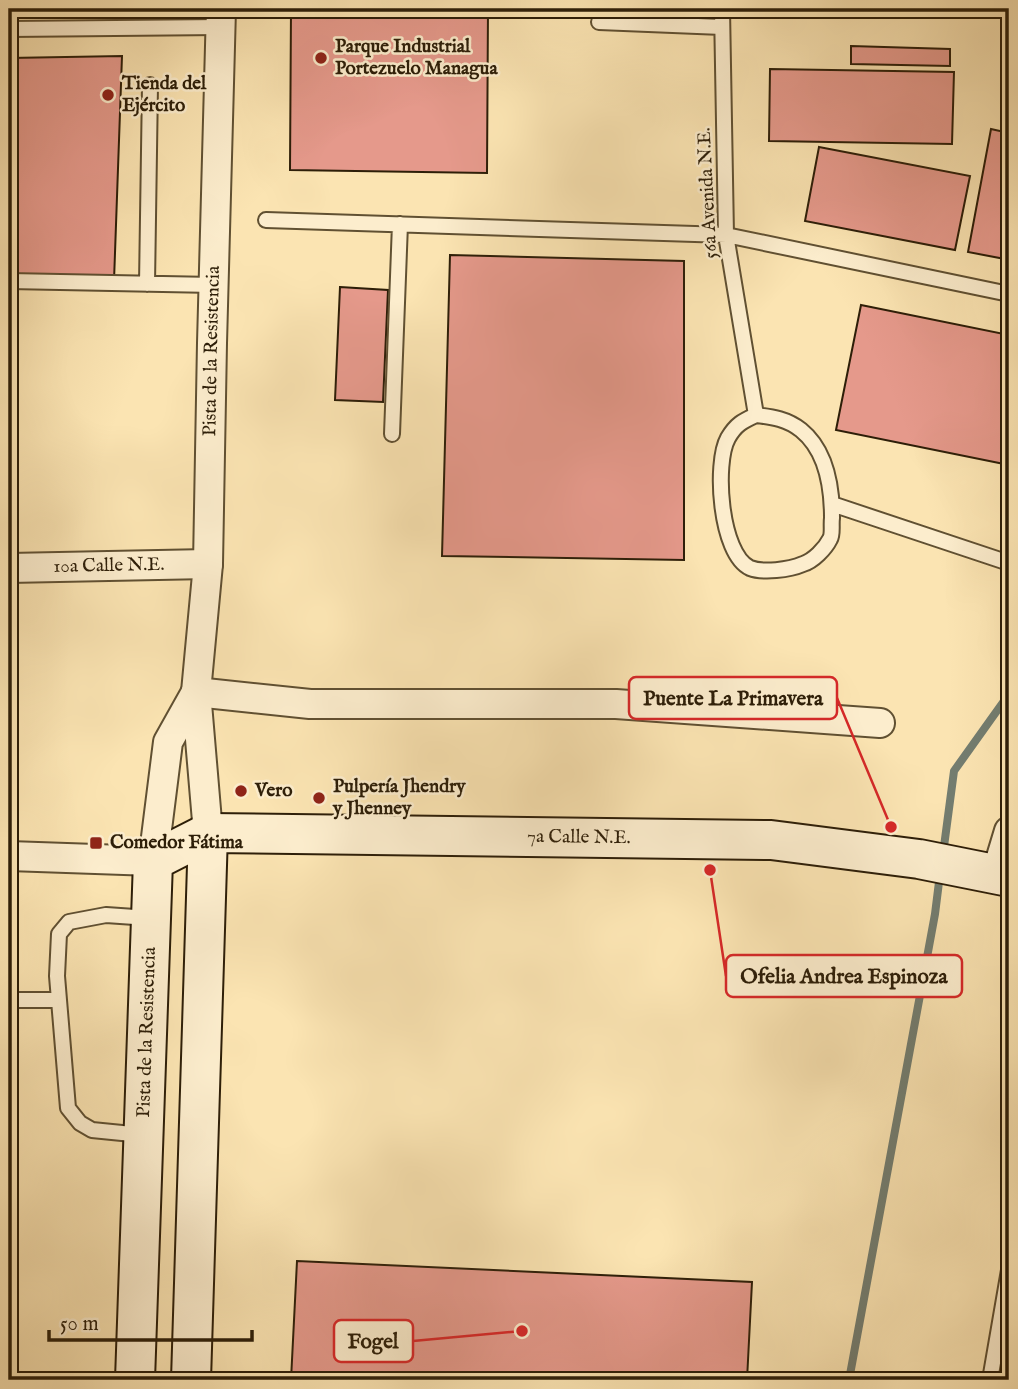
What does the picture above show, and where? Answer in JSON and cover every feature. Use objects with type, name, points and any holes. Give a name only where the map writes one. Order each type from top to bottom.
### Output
[{"type":"street","name":"Pista de la Resistencia","points":[[191,1380],[208,833],[196,692],[208,564],[221,18]]},
{"type":"street","name":"10a Calle N.E.","points":[[9,568],[208,564]]},
{"type":"street","name":"Pista de la Resistencia","points":[[135,1380],[153,861],[168,742],[196,692]]},
{"type":"street","points":[[196,692],[310,705],[616,704],[880,723]]},
{"type":"street","points":[[989,872],[1009,831]]},
{"type":"street","name":"7a Calle N.E.","points":[[153,861],[208,833],[771,840],[919,859],[989,872]]},
{"type":"street","points":[[9,856],[153,861]]},
{"type":"lane","name":"56a Avenida N.E.","points":[[722,9],[726,235],[756,415]]},
{"type":"lane","points":[[9,29],[221,18]]},
{"type":"lane","points":[[599,22],[722,27]]},
{"type":"lane","points":[[147,284],[150,85]]},
{"type":"lane","points":[[266,220],[726,235],[1009,294]]},
{"type":"lane","points":[[392,434],[400,224]]},
{"type":"lane","points":[[9,282],[214,285]]},
{"type":"lane","points":[[756,415],[778,417],[802,431],[820,454],[829,478],[832,503],[831,538],[819,553],[804,564],[767,571],[749,567],[739,558],[730,541],[720,488],[726,441],[736,425],[756,415]]},
{"type":"lane","points":[[832,503],[1009,563]]},
{"type":"lane","points":[[144,1135],[92,1130],[80,1123],[68,1108],[57,976],[59,934],[69,922],[106,915],[151,918]]},
{"type":"lane","points":[[9,1000],[59,1000]]},
{"type":"lane","points":[[990,1380],[1009,1270]]},
{"type":"building","points":[[291,9],[488,9],[487,173],[290,170]]},
{"type":"building","points":[[851,46],[950,49],[950,66],[851,64]]},
{"type":"building","points":[[122,56],[114,281],[9,275],[9,58]]},
{"type":"building","points":[[770,69],[954,72],[952,144],[769,141]]},
{"type":"building","points":[[991,129],[1009,133],[1009,236],[1005,259],[968,252]]},
{"type":"building","points":[[819,147],[970,176],[955,250],[805,221]]},
{"type":"building","points":[[450,255],[684,261],[684,560],[442,556]]},
{"type":"building","points":[[340,287],[388,290],[383,402],[335,400]]},
{"type":"building","points":[[861,305],[1009,335],[1009,465],[836,430]]},
{"type":"building","points":[[297,1261],[752,1282],[747,1380],[291,1380]]},
{"type":"waterway","points":[[943,854],[954,771],[1009,694]]},
{"type":"waterway","points":[[849,1380],[935,914],[940,874]]},
{"type":"place","name":"Parque Industrial Portezuelo Managua","points":[[321,58]]},
{"type":"place","name":"Tienda del Ejército","points":[[108,95]]},
{"type":"place","name":"Vero","points":[[241,791]]},
{"type":"place","name":"Pulpería Jhendry y Jhenney","points":[[319,798]]},
{"type":"place","name":"Puente La Primavera","points":[[891,827]]},
{"type":"place","name":"Comedor Fátima","points":[[96,843]]},
{"type":"place","name":"Ofelia Andrea Espinoza","points":[[710,870]]},
{"type":"place","name":"Fogel","points":[[522,1331]]}]
